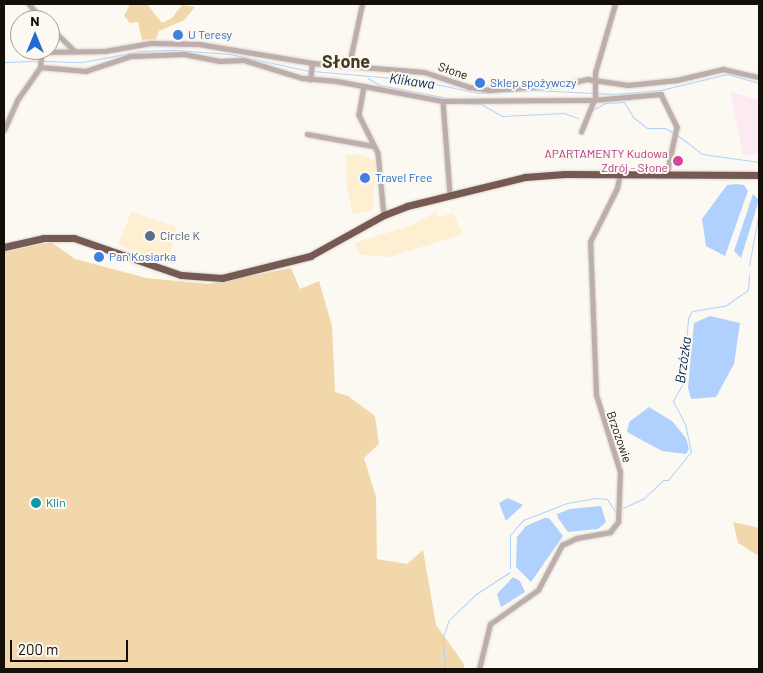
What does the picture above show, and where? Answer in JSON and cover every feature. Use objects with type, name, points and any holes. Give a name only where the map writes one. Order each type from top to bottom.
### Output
[{"type":"highway","points":[[4,247],[38,239],[74,238],[181,275],[217,279],[304,258],[384,215],[450,194],[534,176],[620,174],[759,175]]},
{"type":"street","points":[[349,66],[362,4]]},
{"type":"street","points":[[581,132],[594,99],[595,80],[615,4]]},
{"type":"street","points":[[60,37],[74,50]]},
{"type":"street","name":"Słone","points":[[60,51],[105,51],[151,43],[189,44],[311,66],[349,66],[424,72],[469,87],[490,90],[595,80],[616,86],[668,81],[723,69],[759,78]]},
{"type":"street","points":[[40,65],[86,71],[131,56],[184,54],[219,60],[244,60],[310,77],[443,101],[594,99],[661,94],[677,127],[666,174]]},
{"type":"street","points":[[4,130],[18,99],[40,65],[41,60]]},
{"type":"street","points":[[310,77],[311,66]]},
{"type":"street","points":[[364,86],[359,115],[380,161],[384,215]]},
{"type":"street","points":[[443,101],[450,194]]},
{"type":"street","points":[[307,134],[373,146]]},
{"type":"street","name":"Brzozowie","points":[[479,669],[490,624],[535,593],[562,545],[577,538],[610,532],[618,522],[620,472],[596,394],[590,242],[617,188],[620,174]]},
{"type":"shaded area","points":[[130,4],[147,4],[162,23],[172,18],[182,5],[195,7],[184,20],[159,31],[156,39],[142,40],[138,22],[130,23],[124,16]]},
{"type":"shaded area","points":[[730,92],[759,100],[759,154],[743,155]]},
{"type":"shaded area","points":[[346,155],[364,155],[375,161],[373,209],[367,212],[353,214],[347,189]]},
{"type":"shaded area","points":[[131,212],[176,227],[168,264],[118,245]]},
{"type":"shaded area","points":[[436,212],[438,217],[453,213],[463,234],[389,257],[360,255],[355,243],[412,225]]},
{"type":"shaded area","points":[[51,242],[75,259],[146,278],[209,284],[291,268],[300,289],[319,281],[332,326],[335,392],[348,396],[375,416],[379,444],[364,458],[376,497],[377,559],[407,564],[423,550],[436,625],[464,664],[464,669],[4,669],[4,252]]},
{"type":"shaded area","points":[[733,522],[759,528],[759,556],[738,543]]},
{"type":"water","points":[[727,185],[744,185],[748,191],[725,256],[706,246],[702,219]]},
{"type":"water","points":[[753,194],[759,200],[741,258],[734,251]]},
{"type":"water","points":[[710,316],[740,323],[734,364],[716,397],[691,399],[688,388],[694,323]]},
{"type":"water","points":[[649,407],[672,421],[686,438],[689,449],[686,454],[662,451],[627,432],[629,422]]},
{"type":"water","points":[[508,498],[523,505],[506,521],[499,503]]},
{"type":"water","points":[[601,506],[606,522],[598,529],[568,532],[557,514],[570,509]]},
{"type":"water","points":[[544,518],[549,518],[563,536],[531,582],[516,567],[517,537],[526,526]]},
{"type":"water","points":[[513,577],[520,581],[525,592],[501,607],[497,594]]},
{"type":"waterway","name":"Klikawa","points":[[44,61],[82,62],[141,51],[175,50],[230,54],[309,71]]},
{"type":"waterway","name":"Klikawa","points":[[4,62],[40,61]]},
{"type":"waterway","name":"Klikawa","points":[[313,71],[416,80],[478,93],[534,90],[615,94],[661,90],[727,74],[759,83]]},
{"type":"waterway","points":[[368,78],[379,85],[453,99]]},
{"type":"waterway","points":[[592,110],[605,103],[624,102],[633,117],[647,128],[665,128],[673,133]]},
{"type":"waterway","points":[[462,103],[481,104],[502,116],[564,113],[578,118]]},
{"type":"waterway","points":[[677,135],[702,154],[759,162]]},
{"type":"waterway","name":"Brzózka","points":[[749,265],[759,213]]},
{"type":"waterway","name":"Brzózka","points":[[623,508],[644,498],[663,480],[668,480],[691,452],[685,424],[673,401],[683,383],[688,318],[692,311],[725,306],[748,290],[749,275]]},
{"type":"waterway","name":"Brzózka","points":[[510,568],[510,535],[523,520],[567,503],[595,498],[607,499],[615,511]]},
{"type":"waterway","name":"Brzózka","points":[[445,669],[443,637],[449,620],[476,594],[510,572]]},
{"type":"place","name":"U Teresy","points":[[178,35]]},
{"type":"place","name":"Sklep spożywczy","points":[[480,83]]},
{"type":"place","name":"APARTAMENTY Kudowa Zdrój - Słone","points":[[678,161]]},
{"type":"place","name":"Travel Free","points":[[365,178]]},
{"type":"place","name":"Circle K","points":[[150,236]]},
{"type":"place","name":"Pan Kosiarka","points":[[99,257]]},
{"type":"place","name":"Klin","points":[[36,503]]},
{"type":"district","name":"Słone","points":[[346,61]]}]
